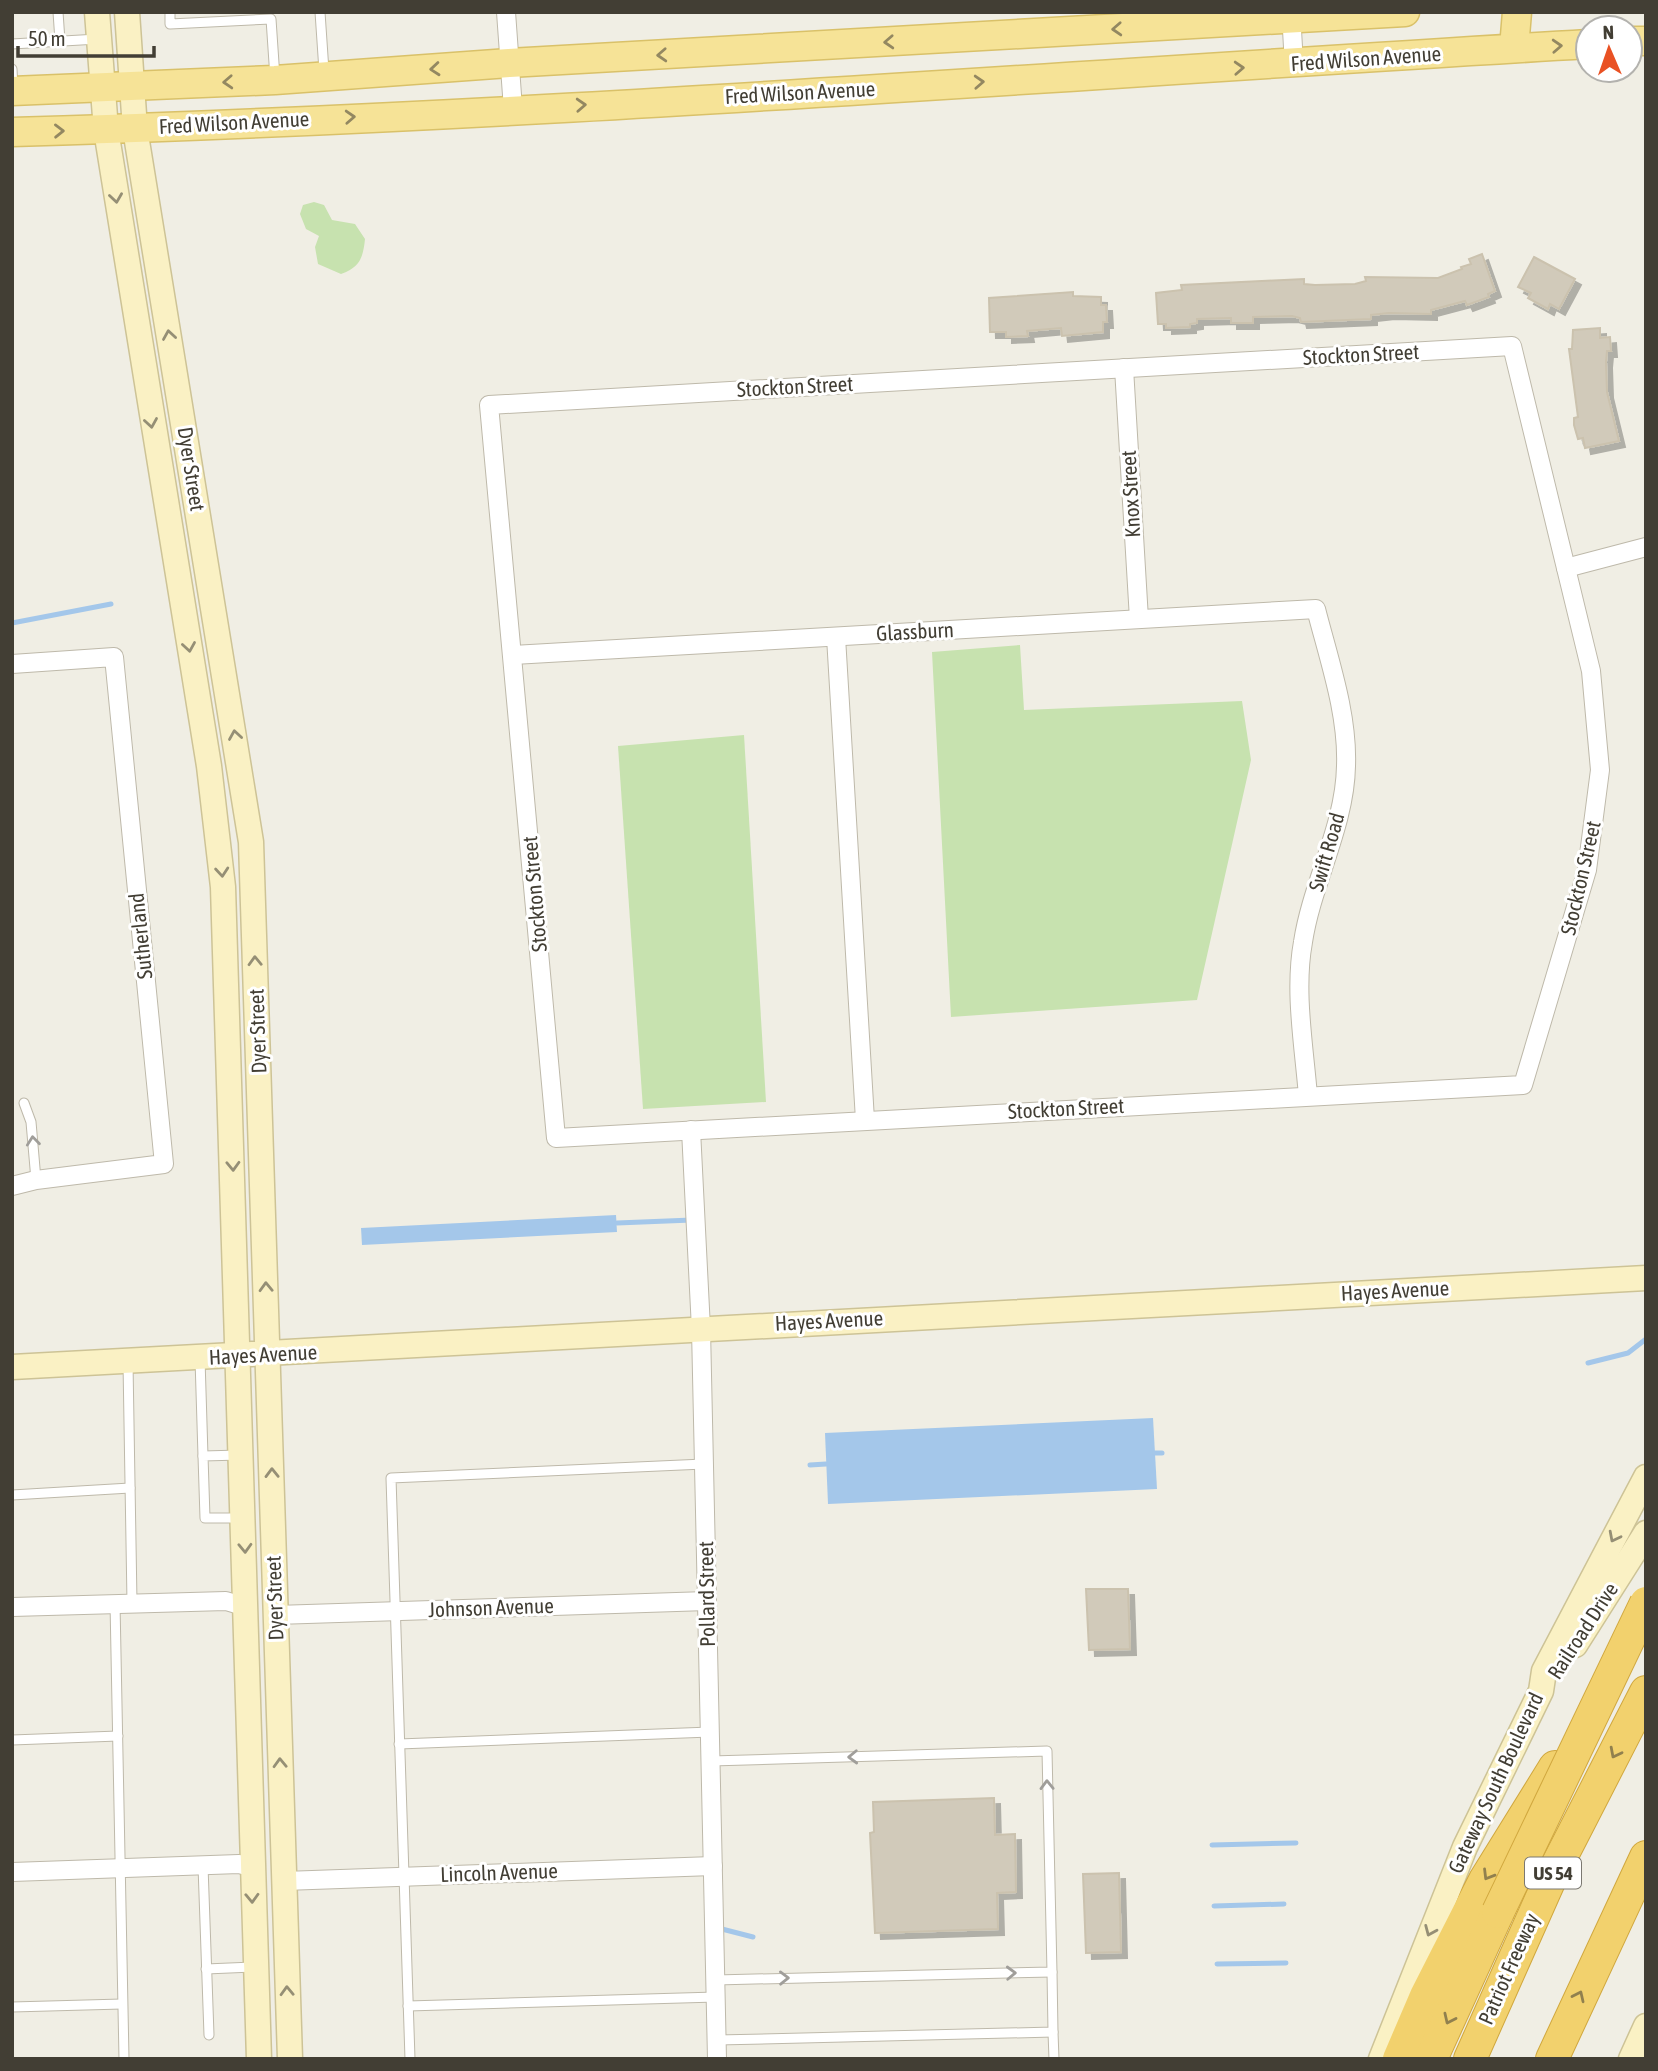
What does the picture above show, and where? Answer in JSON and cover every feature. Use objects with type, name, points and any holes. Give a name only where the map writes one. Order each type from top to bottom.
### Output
[{"type":"highway","points":[[1431,2059],[1646,1603]]},
{"type":"highway","points":[[1399,2059],[1426,1996],[1485,1880],[1601,1694],[1646,1633]]},
{"type":"highway","name":"Patriot Freeway","points":[[1469,2059],[1551,1877],[1646,1692]]},
{"type":"highway","points":[[1552,2059],[1646,1857]]},
{"type":"main road","name":"Dyer Street","points":[[97,12],[106,131],[219,847],[240,1357],[251,1867],[259,2059]]},
{"type":"main road","name":"Dyer Street","points":[[127,12],[135,129],[251,842],[290,2059]]},
{"type":"main road","name":"Fred Wilson Avenue","points":[[13,91],[275,80],[1159,19],[1405,12]]},
{"type":"main road","points":[[1514,48],[1517,12]]},
{"type":"main road","name":"Fred Wilson Avenue","points":[[12,132],[106,131],[513,109],[1294,65],[1574,45]]},
{"type":"main road","name":"Hayes Avenue","points":[[12,1367],[240,1357],[1646,1278]]},
{"type":"main road","name":"Gateway South Boulevard","points":[[1381,2059],[1465,1847],[1541,1691],[1544,1671],[1646,1477]]},
{"type":"main road","name":"Railroad Drive","points":[[1541,1691],[1556,1677],[1646,1533]]},
{"type":"main road","points":[[248,1718],[258,1742],[265,1790],[269,1871],[284,1881]]},
{"type":"main road","points":[[1631,2059],[1646,2026]]},
{"type":"street","points":[[506,12],[513,109]]},
{"type":"street","points":[[1291,16],[1294,65]]},
{"type":"street","name":"Stockton Street","points":[[1512,346],[1594,692],[1599,745],[1599,794],[1587,870],[1523,1085],[556,1138],[489,405],[1124,368],[1512,346]]},
{"type":"street","name":"Knox Street","points":[[1124,368],[1139,619]]},
{"type":"street","points":[[1566,568],[1646,547]]},
{"type":"street","name":"Glassburn","points":[[513,655],[1316,609]]},
{"type":"street","name":"Swift Road","points":[[1308,1096],[1300,959],[1306,924],[1342,802],[1346,762],[1339,704],[1316,609]]},
{"type":"street","points":[[836,637],[865,1120]]},
{"type":"street","name":"Sutherland","points":[[12,664],[114,657],[164,1164],[36,1180],[12,1186]]},
{"type":"street","name":"Pollard Street","points":[[691,1130],[701,1329],[718,2059]]},
{"type":"street","points":[[12,1607],[226,1601],[246,1607]]},
{"type":"street","name":"Johnson Avenue","points":[[276,1615],[707,1601]]},
{"type":"street","name":"Lincoln Avenue","points":[[284,1881],[713,1866]]},
{"type":"street","points":[[12,1872],[251,1867]]},
{"type":"lane","points":[[58,12],[60,41]]},
{"type":"lane","points":[[170,12],[170,24],[273,15],[275,80]]},
{"type":"lane","points":[[320,12],[324,76]]},
{"type":"lane","points":[[12,44],[99,39]]},
{"type":"lane","points":[[12,69],[13,91]]},
{"type":"lane","points":[[24,1103],[31,1122],[36,1180]]},
{"type":"lane","points":[[200,1359],[205,1518],[244,1518]]},
{"type":"lane","points":[[124,2059],[118,1736],[130,1488],[128,1361]]},
{"type":"lane","points":[[203,1456],[242,1455]]},
{"type":"lane","points":[[410,2059],[391,1478],[704,1464]]},
{"type":"lane","points":[[12,1495],[130,1488]]},
{"type":"lane","points":[[399,1744],[710,1732]]},
{"type":"lane","points":[[12,1740],[118,1736]]},
{"type":"lane","points":[[711,1761],[1047,1751],[1054,2059]]},
{"type":"lane","points":[[203,1866],[209,2035]]},
{"type":"lane","points":[[206,1969],[255,1967]]},
{"type":"lane","points":[[408,2006],[1052,1972]]},
{"type":"lane","points":[[12,2007],[122,2004]]},
{"type":"lane","points":[[717,2040],[1053,2032]]},
{"type":"green space","points":[[314,202],[324,205],[332,220],[355,224],[365,239],[359,261],[341,274],[318,264],[315,247],[319,236],[306,229],[300,214],[303,205]]},
{"type":"green space","points":[[1020,645],[1024,710],[1242,701],[1251,760],[1197,1000],[951,1017],[932,652]]},
{"type":"green space","points":[[744,735],[766,1102],[643,1109],[618,746]]},
{"type":"water","points":[[616,1215],[617,1232],[362,1245],[361,1228]]},
{"type":"water","points":[[1153,1418],[1157,1489],[828,1504],[825,1433]]},
{"type":"building","points":[[1482,254],[1495,291],[1488,294],[1489,297],[1467,305],[1465,301],[1431,310],[1431,314],[1389,313],[1371,315],[1371,319],[1301,322],[1300,318],[1292,316],[1253,317],[1253,323],[1231,323],[1231,318],[1197,319],[1197,323],[1190,324],[1190,327],[1166,328],[1166,324],[1158,324],[1156,293],[1182,290],[1181,285],[1304,279],[1304,284],[1355,284],[1366,281],[1365,277],[1438,278],[1462,269],[1461,267],[1471,264],[1469,259]]},
{"type":"building","points":[[1534,257],[1575,279],[1559,309],[1550,304],[1548,309],[1528,298],[1531,293],[1518,287]]},
{"type":"building","points":[[1073,292],[1073,296],[1101,297],[1101,305],[1106,305],[1107,322],[1103,322],[1103,332],[1062,336],[1061,328],[1027,331],[1028,336],[1006,337],[1006,332],[990,332],[989,298]]},
{"type":"building","points":[[1600,328],[1600,338],[1610,337],[1611,351],[1607,351],[1606,362],[1607,392],[1619,441],[1585,448],[1583,438],[1578,439],[1574,425],[1574,418],[1578,417],[1569,349],[1572,349],[1573,330]]},
{"type":"building","points":[[1086,1589],[1128,1589],[1130,1649],[1089,1650]]},
{"type":"building","points":[[994,1798],[995,1835],[1015,1834],[1016,1892],[997,1893],[998,1929],[875,1933],[870,1833],[874,1832],[873,1802]]},
{"type":"building","points":[[1119,1873],[1121,1952],[1086,1953],[1083,1874]]},
{"type":"waterway","points":[[12,623],[111,604]]},
{"type":"waterway","points":[[617,1223],[692,1220]]},
{"type":"waterway","points":[[1588,1363],[1628,1353],[1646,1339]]},
{"type":"waterway","points":[[1155,1453],[1162,1453]]},
{"type":"waterway","points":[[810,1465],[826,1464]]},
{"type":"waterway","points":[[1212,1845],[1296,1843]]},
{"type":"waterway","points":[[1214,1906],[1284,1904]]},
{"type":"waterway","points":[[718,1928],[753,1937]]},
{"type":"waterway","points":[[1217,1964],[1286,1963]]}]
